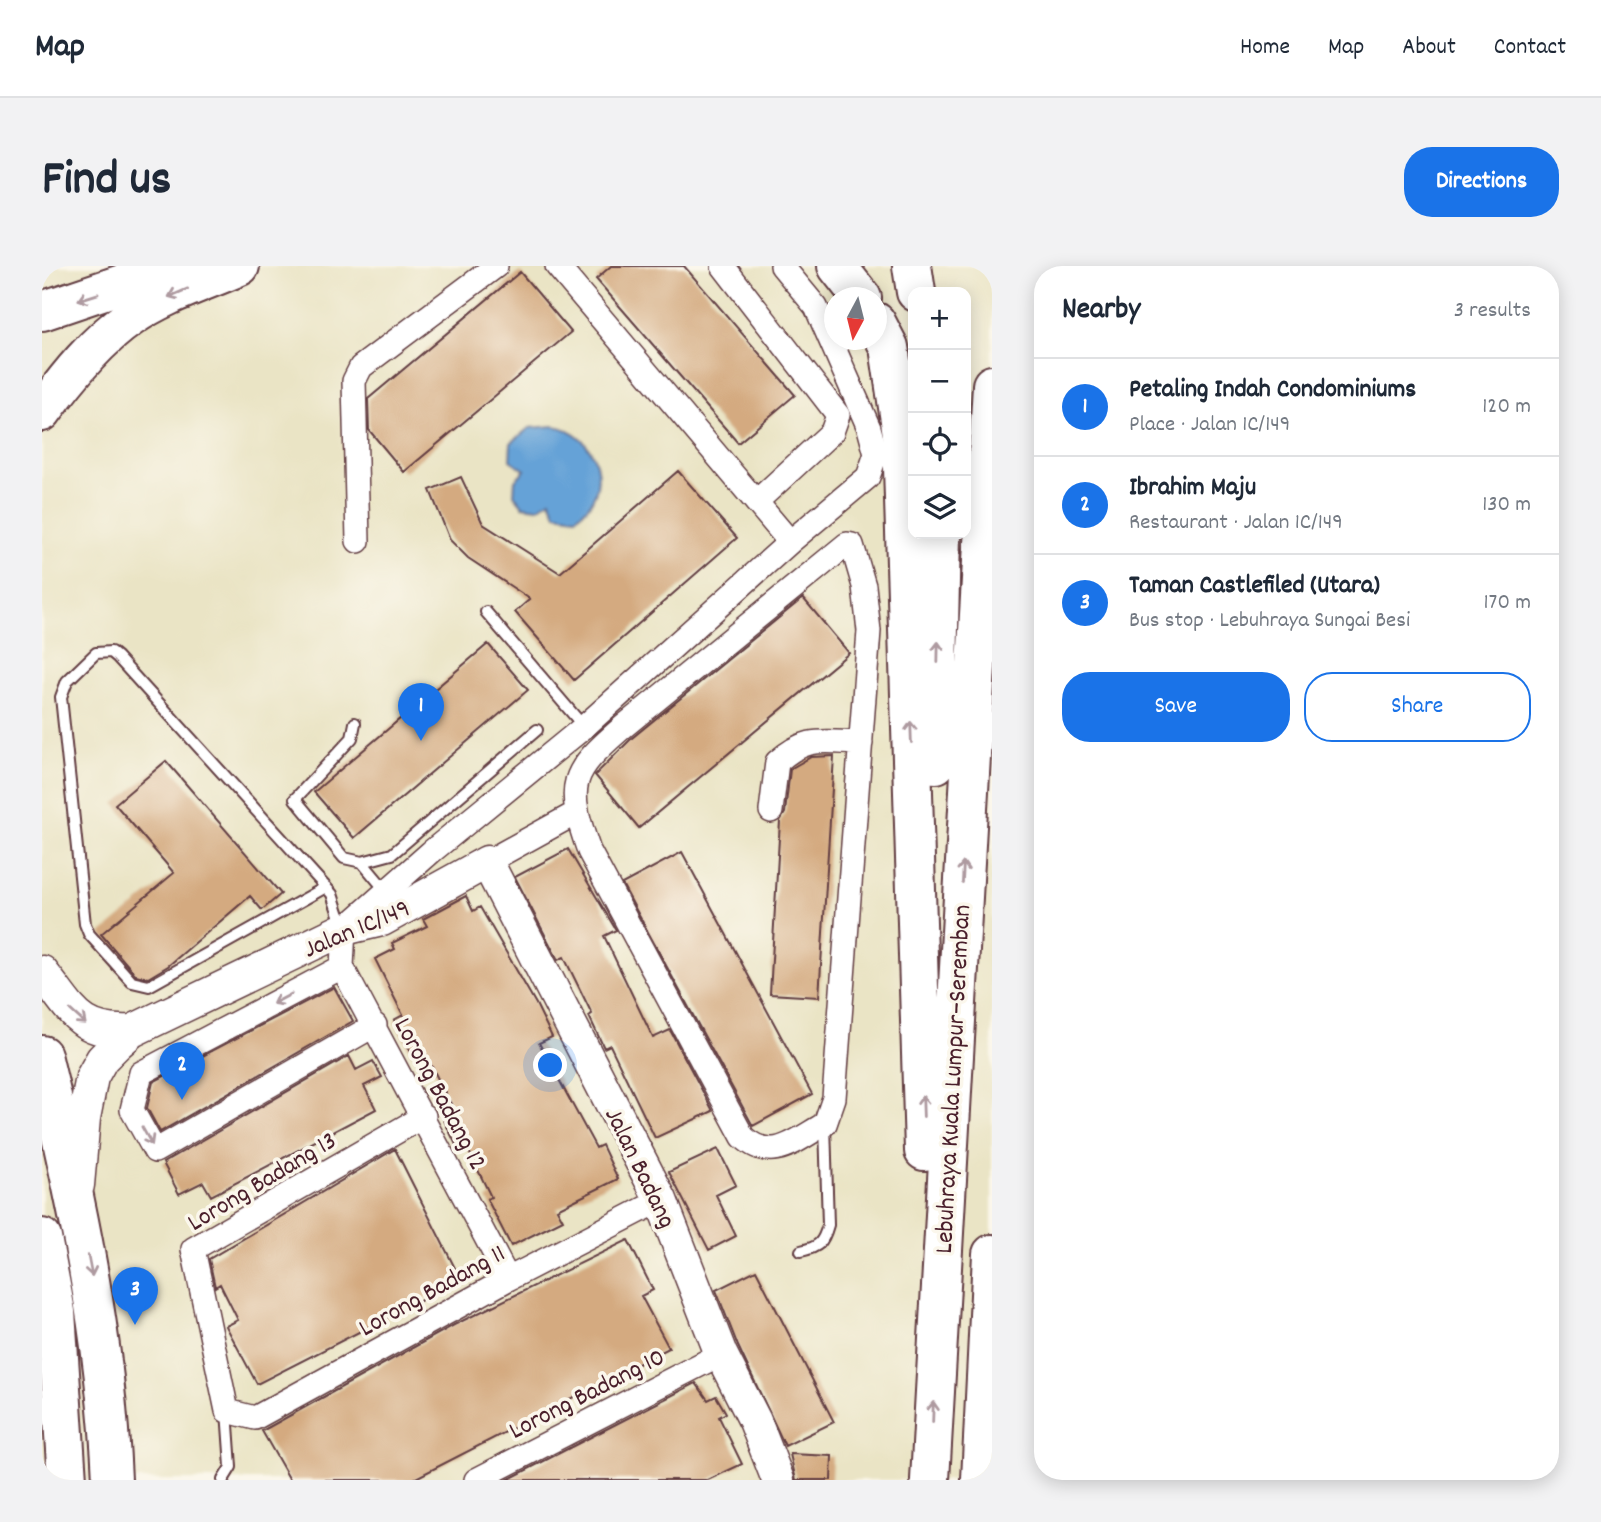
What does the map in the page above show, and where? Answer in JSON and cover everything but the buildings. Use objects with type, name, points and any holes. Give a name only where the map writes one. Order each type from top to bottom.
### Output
[{"type":"highway","points":[[42,311],[175,266]]},
{"type":"highway","points":[[42,412],[85,359],[131,317],[155,303],[240,266]]},
{"type":"highway","points":[[838,266],[854,287]]},
{"type":"highway","points":[[887,343],[902,434],[928,1274],[937,1320]]},
{"type":"highway","name":"Lebuhraya Kuala Lumpur–Seremban","points":[[930,1480],[992,385]]},
{"type":"highway","points":[[941,539],[936,935],[949,1112]]},
{"type":"highway","points":[[42,1055],[76,1199],[93,1291],[110,1431],[112,1480]]},
{"type":"highway","points":[[42,1238],[56,1312],[67,1480]]},
{"type":"highway","name":"Lebuhraya Kuala Lumpur–Seremban","points":[[981,1480],[992,1254]]},
{"type":"street","points":[[358,541],[354,381],[361,367],[496,266]]},
{"type":"street","points":[[556,266],[790,542]]},
{"type":"street","points":[[723,266],[838,415],[832,432],[756,502]]},
{"type":"street","points":[[375,1025],[155,1151],[132,1110],[141,1073],[342,967],[344,929],[430,852],[583,727],[790,542],[868,477],[876,454],[869,428],[816,307],[782,266]]},
{"type":"street","points":[[848,544],[852,545],[859,562],[869,631],[834,1098],[825,1124],[780,1149],[766,1152],[752,1146],[743,1137],[589,851],[576,813],[576,779],[592,754],[848,544]]},
{"type":"street","points":[[771,811],[777,762],[790,751],[802,743],[861,743]]},
{"type":"street","name":"Jalan 1C/149","points":[[76,1199],[84,1118],[92,1077],[102,1059],[132,1031],[344,929],[382,920],[576,813]]},
{"type":"street","name":"Jalan Badang","points":[[486,862],[661,1199],[721,1354],[755,1421],[778,1480]]},
{"type":"street","name":"Lorong Badang 12","points":[[342,967],[424,1116],[508,1279]]},
{"type":"street","name":"Jalan 1C/149","points":[[42,972],[73,1013],[89,1026],[107,1032],[132,1031]]},
{"type":"street","name":"Lorong Badang 13","points":[[227,1411],[194,1249],[424,1116]]},
{"type":"street","name":"Lorong Badang 11","points":[[227,1411],[255,1418],[508,1279],[661,1199]]},
{"type":"street","name":"Lorong Badang 10","points":[[477,1480],[721,1354]]},
{"type":"lane","points":[[486,612],[583,727]]},
{"type":"lane","points":[[326,887],[149,986],[132,982],[89,934],[85,924],[61,697],[67,681],[96,653],[111,652],[117,657],[326,887],[332,894],[344,929]]},
{"type":"lane","points":[[355,723],[352,737],[295,799],[345,858],[362,862],[392,853],[537,730]]},
{"type":"lane","points":[[362,862],[387,892]]},
{"type":"lane","points":[[801,1251],[817,1247],[824,1241],[828,1225],[825,1124]]},
{"type":"lane","points":[[223,1480],[231,1467],[227,1411]]},
{"type":"water","points":[[554,426],[581,439],[591,451],[596,464],[598,479],[595,493],[588,506],[576,517],[556,514],[550,500],[538,508],[523,506],[514,495],[515,480],[525,470],[510,460],[511,443],[529,428]]},
{"type":"place","name":"Petaling Indah Condominiums","points":[[421,741]]},
{"type":"place","name":"Ibrahim Maju","points":[[182,1100]]},
{"type":"place","name":"Taman Castlefiled (Utara)","points":[[135,1325]]}]
